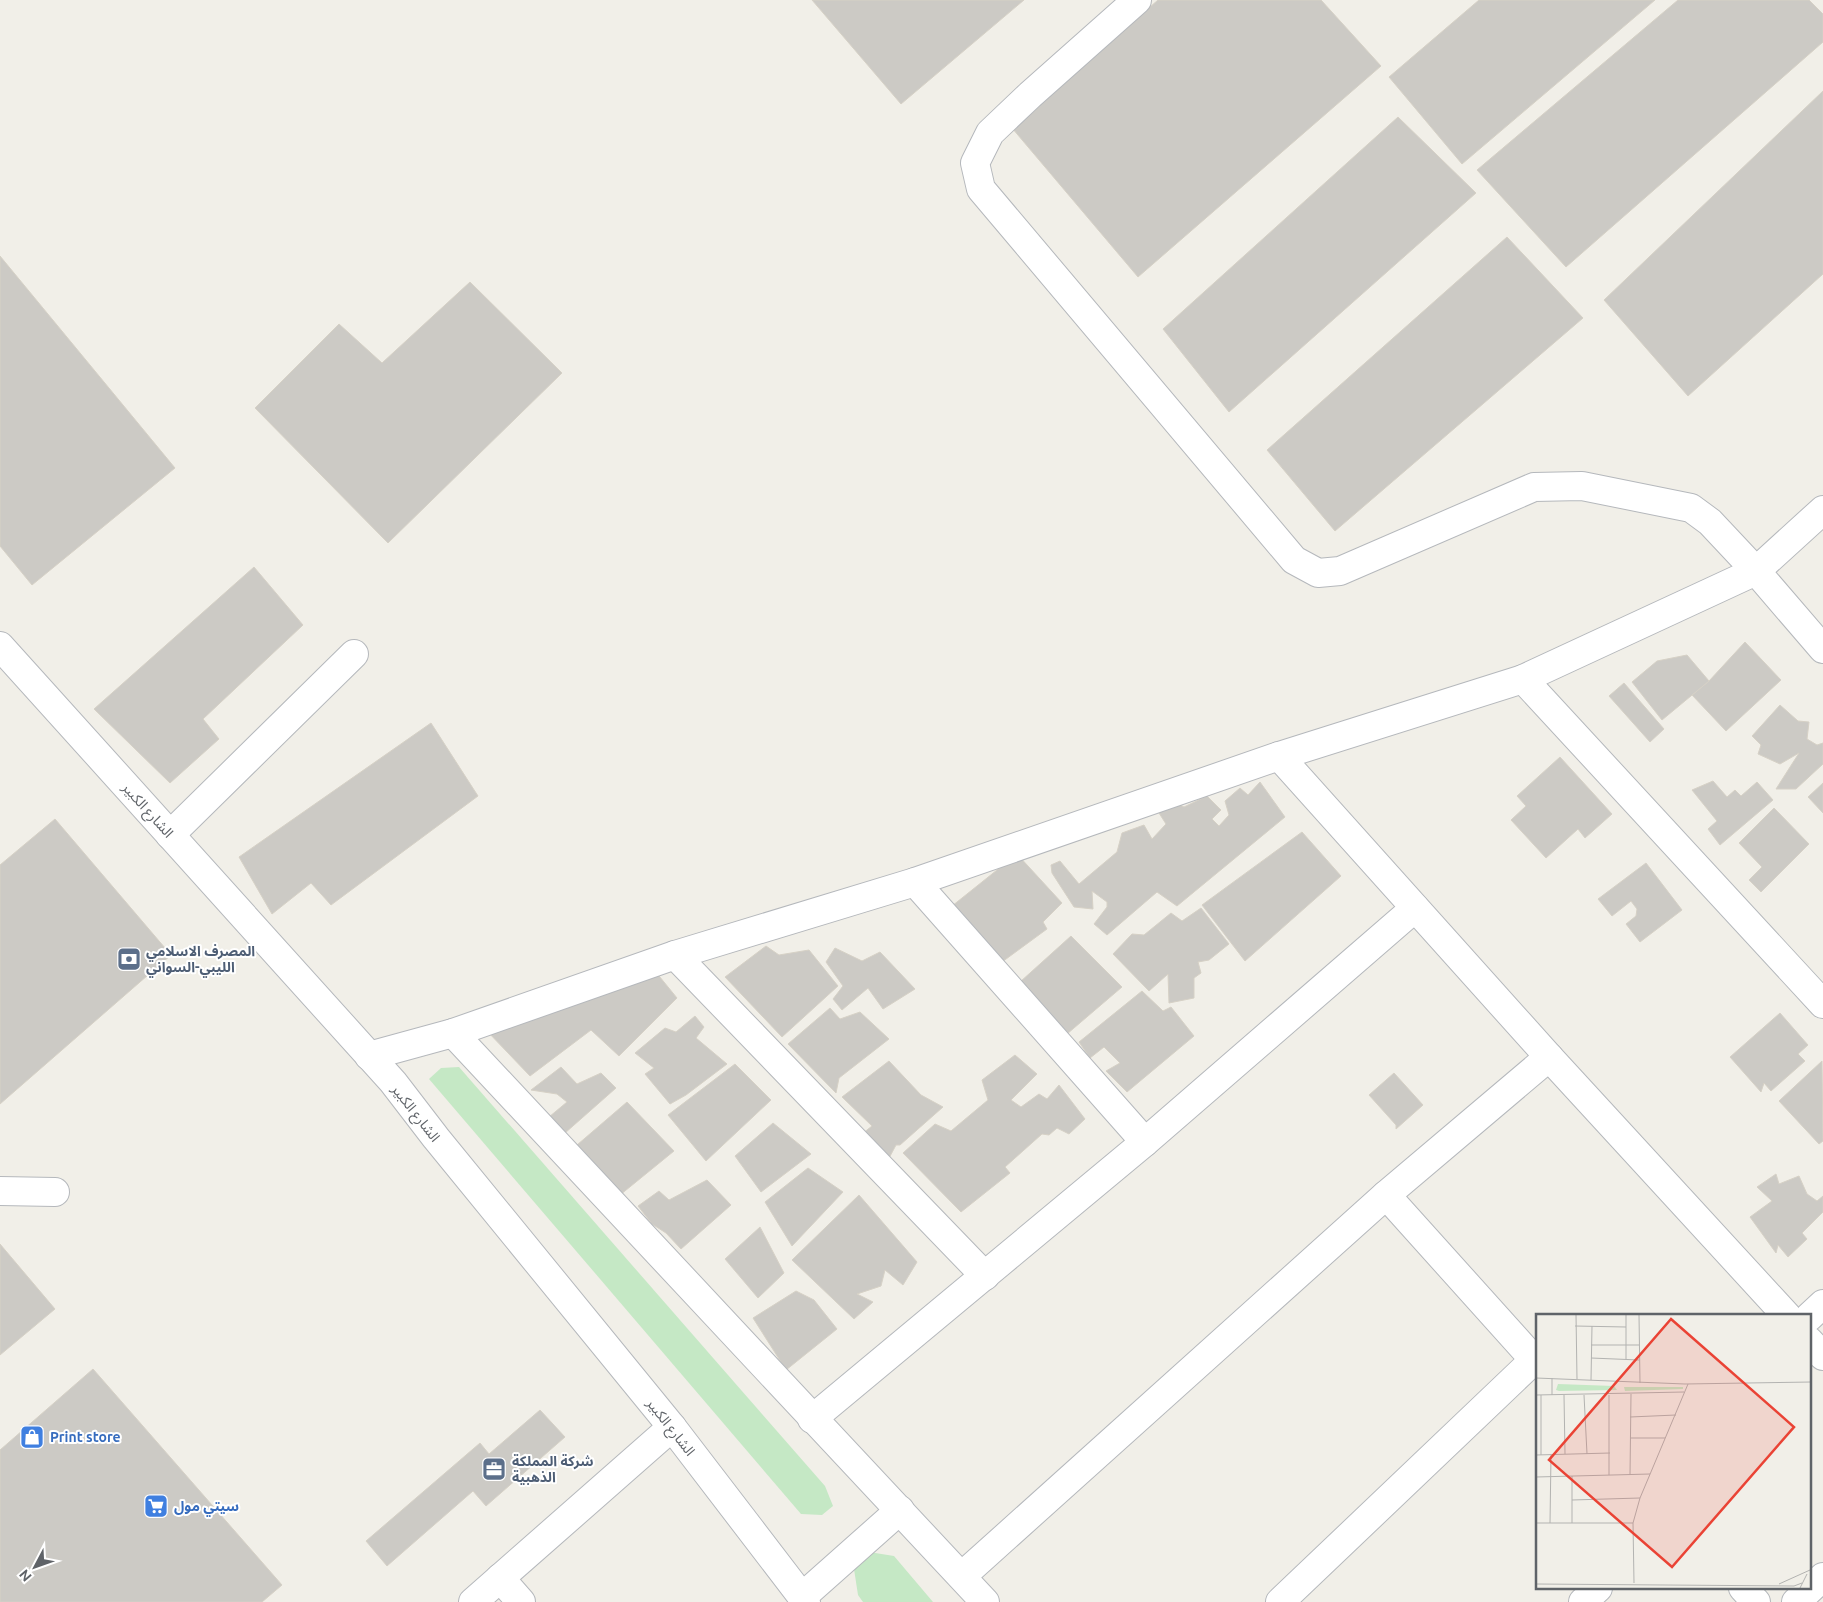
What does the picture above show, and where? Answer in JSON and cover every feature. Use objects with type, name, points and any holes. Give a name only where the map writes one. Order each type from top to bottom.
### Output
[{"type":"street","points":[[1137,0],[990,133],[975,163],[981,189],[1294,560],[1318,573],[1340,571],[1534,488],[1582,486],[1692,508],[1710,522],[1756,571],[1823,649]]},
{"type":"street","points":[[369,1056],[453,1033],[675,954],[914,882],[1279,756],[1523,679],[1756,571],[1823,510]]},
{"type":"street","name":"الشارع الكبير","points":[[0,646],[393,1082],[436,1138],[672,1426],[804,1600]]},
{"type":"street","points":[[170,835],[354,654]]},
{"type":"street","points":[[1523,679],[1823,1004]]},
{"type":"street","points":[[1279,756],[1549,1057],[1785,1314]]},
{"type":"street","points":[[914,882],[1145,1142]]},
{"type":"street","points":[[812,1419],[1145,1142],[1415,908]]},
{"type":"street","points":[[675,954],[985,1276]]},
{"type":"street","points":[[453,1033],[985,1602]]},
{"type":"street","points":[[962,1576],[1386,1195],[1549,1057]]},
{"type":"street","points":[[0,1191],[55,1192]]},
{"type":"street","points":[[1280,1602],[1535,1361],[1386,1195]]},
{"type":"street","points":[[1810,1316],[1823,1304]]},
{"type":"street","points":[[1810,1342],[1823,1356]]},
{"type":"street","points":[[472,1602],[672,1426]]},
{"type":"street","points":[[804,1600],[900,1510]]},
{"type":"street","points":[[500,1578],[520,1602]]},
{"type":"street","points":[[1810,1590],[1823,1578]]},
{"type":"street","points":[[1583,1602],[1596,1590]]},
{"type":"street","points":[[1745,1590],[1756,1602]]},
{"type":"street","points":[[1796,1602],[1810,1590]]},
{"type":"green space","points":[[459,1067],[825,1486],[833,1506],[822,1515],[801,1514],[429,1079],[441,1068]]},
{"type":"green space","points":[[869,1552],[894,1556],[933,1602],[863,1602],[858,1595],[854,1569]]},
{"type":"building","points":[[812,0],[1024,0],[901,104]]},
{"type":"building","points":[[1158,0],[1321,0],[1381,66],[1138,277],[1012,128]]},
{"type":"building","points":[[1479,0],[1655,0],[1462,164],[1389,77]]},
{"type":"building","points":[[1678,0],[1809,0],[1823,14],[1823,42],[1566,267],[1477,170]]},
{"type":"building","points":[[1823,91],[1823,274],[1688,396],[1604,300]]},
{"type":"building","points":[[1398,117],[1476,193],[1229,412],[1163,329]]},
{"type":"building","points":[[1507,237],[1583,318],[1335,531],[1267,450]]},
{"type":"building","points":[[0,256],[175,468],[32,585],[0,546]]},
{"type":"building","points":[[470,282],[562,373],[388,543],[255,408],[339,324],[382,363]]},
{"type":"building","points":[[254,567],[303,625],[203,719],[219,739],[170,783],[94,709]]},
{"type":"building","points":[[1745,642],[1781,680],[1726,731],[1692,695],[1709,681]]},
{"type":"building","points":[[1687,655],[1709,681],[1662,720],[1632,682],[1657,661]]},
{"type":"building","points":[[1624,683],[1664,729],[1650,742],[1609,696]]},
{"type":"building","points":[[1780,705],[1798,721],[1809,722],[1807,739],[1817,745],[1823,743],[1823,764],[1796,789],[1776,789],[1799,753],[1780,764],[1758,754],[1761,745],[1752,736]]},
{"type":"building","points":[[431,723],[478,796],[331,905],[311,883],[272,914],[239,857]]},
{"type":"building","points":[[1560,757],[1612,814],[1585,838],[1578,829],[1546,858],[1511,820],[1526,806],[1517,796]]},
{"type":"building","points":[[1713,781],[1727,797],[1735,790],[1741,796],[1757,782],[1773,800],[1720,845],[1708,829],[1717,821],[1692,790]]},
{"type":"building","points":[[1260,782],[1285,817],[1177,906],[1157,892],[1107,935],[1094,924],[1107,907],[1107,902],[1092,891],[1093,909],[1074,907],[1052,873],[1051,865],[1060,861],[1079,884],[1117,852],[1122,833],[1144,825],[1152,839],[1166,824],[1159,813],[1176,803],[1184,807],[1207,796],[1221,810],[1212,819],[1219,826],[1229,815],[1225,801],[1240,788],[1248,795]]},
{"type":"building","points":[[1823,783],[1823,813],[1808,797]]},
{"type":"building","points":[[1774,808],[1809,844],[1761,892],[1749,880],[1762,867],[1739,843]]},
{"type":"building","points":[[55,819],[171,955],[0,1104],[0,865]]},
{"type":"building","points":[[1302,832],[1341,876],[1245,961],[1202,905]]},
{"type":"building","points":[[1017,854],[1062,903],[1043,922],[1047,929],[1002,962],[952,906]]},
{"type":"building","points":[[1646,863],[1682,910],[1640,942],[1626,924],[1636,916],[1637,909],[1631,901],[1612,916],[1598,899]]},
{"type":"building","points":[[1201,908],[1229,944],[1209,960],[1198,962],[1201,973],[1194,978],[1194,998],[1169,1003],[1168,974],[1149,991],[1113,954],[1132,934],[1144,935],[1171,913],[1182,921]]},
{"type":"building","points":[[1071,936],[1122,987],[1067,1034],[1020,982]]},
{"type":"building","points":[[766,946],[779,955],[809,950],[838,986],[782,1037],[725,977]]},
{"type":"building","points":[[835,948],[862,961],[880,952],[915,989],[883,1009],[868,988],[842,1010],[833,999],[843,986],[826,962]]},
{"type":"building","points":[[655,971],[677,998],[619,1056],[591,1030],[530,1076],[486,1030]]},
{"type":"building","points":[[1142,991],[1163,1011],[1171,1007],[1194,1036],[1127,1092],[1106,1071],[1120,1063],[1104,1047],[1090,1058],[1079,1042]]},
{"type":"building","points":[[830,1008],[840,1019],[860,1012],[889,1039],[839,1078],[836,1093],[788,1044]]},
{"type":"building","points":[[1780,1013],[1808,1045],[1798,1054],[1805,1061],[1771,1091],[1764,1083],[1761,1092],[1730,1057]]},
{"type":"building","points":[[695,1016],[704,1027],[696,1038],[727,1064],[686,1095],[670,1104],[645,1074],[654,1068],[635,1053],[665,1028],[676,1032]]},
{"type":"building","points":[[1015,1055],[1037,1074],[1011,1100],[1021,1107],[1039,1094],[1047,1099],[1059,1085],[1085,1119],[1069,1134],[1057,1128],[1049,1135],[1042,1134],[1005,1167],[1010,1173],[961,1212],[903,1153],[935,1124],[951,1131],[988,1100],[982,1080]]},
{"type":"building","points":[[889,1061],[921,1095],[943,1107],[900,1145],[896,1145],[888,1160],[862,1134],[872,1126],[842,1097]]},
{"type":"building","points":[[1822,1061],[1823,1141],[1819,1144],[1779,1101]]},
{"type":"building","points":[[735,1064],[771,1100],[706,1161],[668,1115]]},
{"type":"building","points":[[561,1067],[577,1084],[601,1073],[616,1088],[565,1133],[549,1117],[567,1102],[557,1094],[531,1090]]},
{"type":"building","points":[[1394,1073],[1423,1105],[1396,1129],[1396,1125],[1369,1095]]},
{"type":"building","points":[[627,1102],[674,1151],[620,1195],[577,1145]]},
{"type":"building","points":[[773,1123],[811,1154],[761,1192],[735,1156]]},
{"type":"building","points":[[808,1168],[843,1192],[792,1246],[765,1202]]},
{"type":"building","points":[[1776,1174],[1779,1184],[1799,1176],[1807,1194],[1817,1201],[1823,1196],[1823,1212],[1802,1233],[1807,1239],[1788,1257],[1778,1245],[1776,1253],[1750,1217],[1772,1201],[1757,1187]]},
{"type":"building","points":[[707,1180],[731,1205],[681,1249],[666,1233],[652,1224],[638,1206],[659,1191],[669,1200]]},
{"type":"building","points":[[859,1195],[917,1262],[903,1285],[885,1270],[881,1286],[857,1294],[873,1302],[854,1319],[792,1260]]},
{"type":"building","points":[[760,1227],[784,1273],[758,1298],[725,1259]]},
{"type":"building","points":[[0,1244],[55,1309],[0,1355]]},
{"type":"building","points":[[796,1291],[814,1300],[837,1329],[786,1370],[753,1318]]},
{"type":"building","points":[[93,1369],[282,1585],[262,1602],[0,1602],[0,1450]]},
{"type":"building","points":[[540,1410],[565,1437],[486,1506],[473,1491],[387,1566],[366,1541],[480,1443],[489,1454]]},
{"type":"place","name":"المصرف الاسلامي الليبي-السواني","points":[[129,959]]},
{"type":"place","name":"Print store","points":[[32,1437]]},
{"type":"place","name":"شركة المملكة الذهبية","points":[[494,1469]]},
{"type":"place","name":"سيتي مول","points":[[156,1506]]}]
